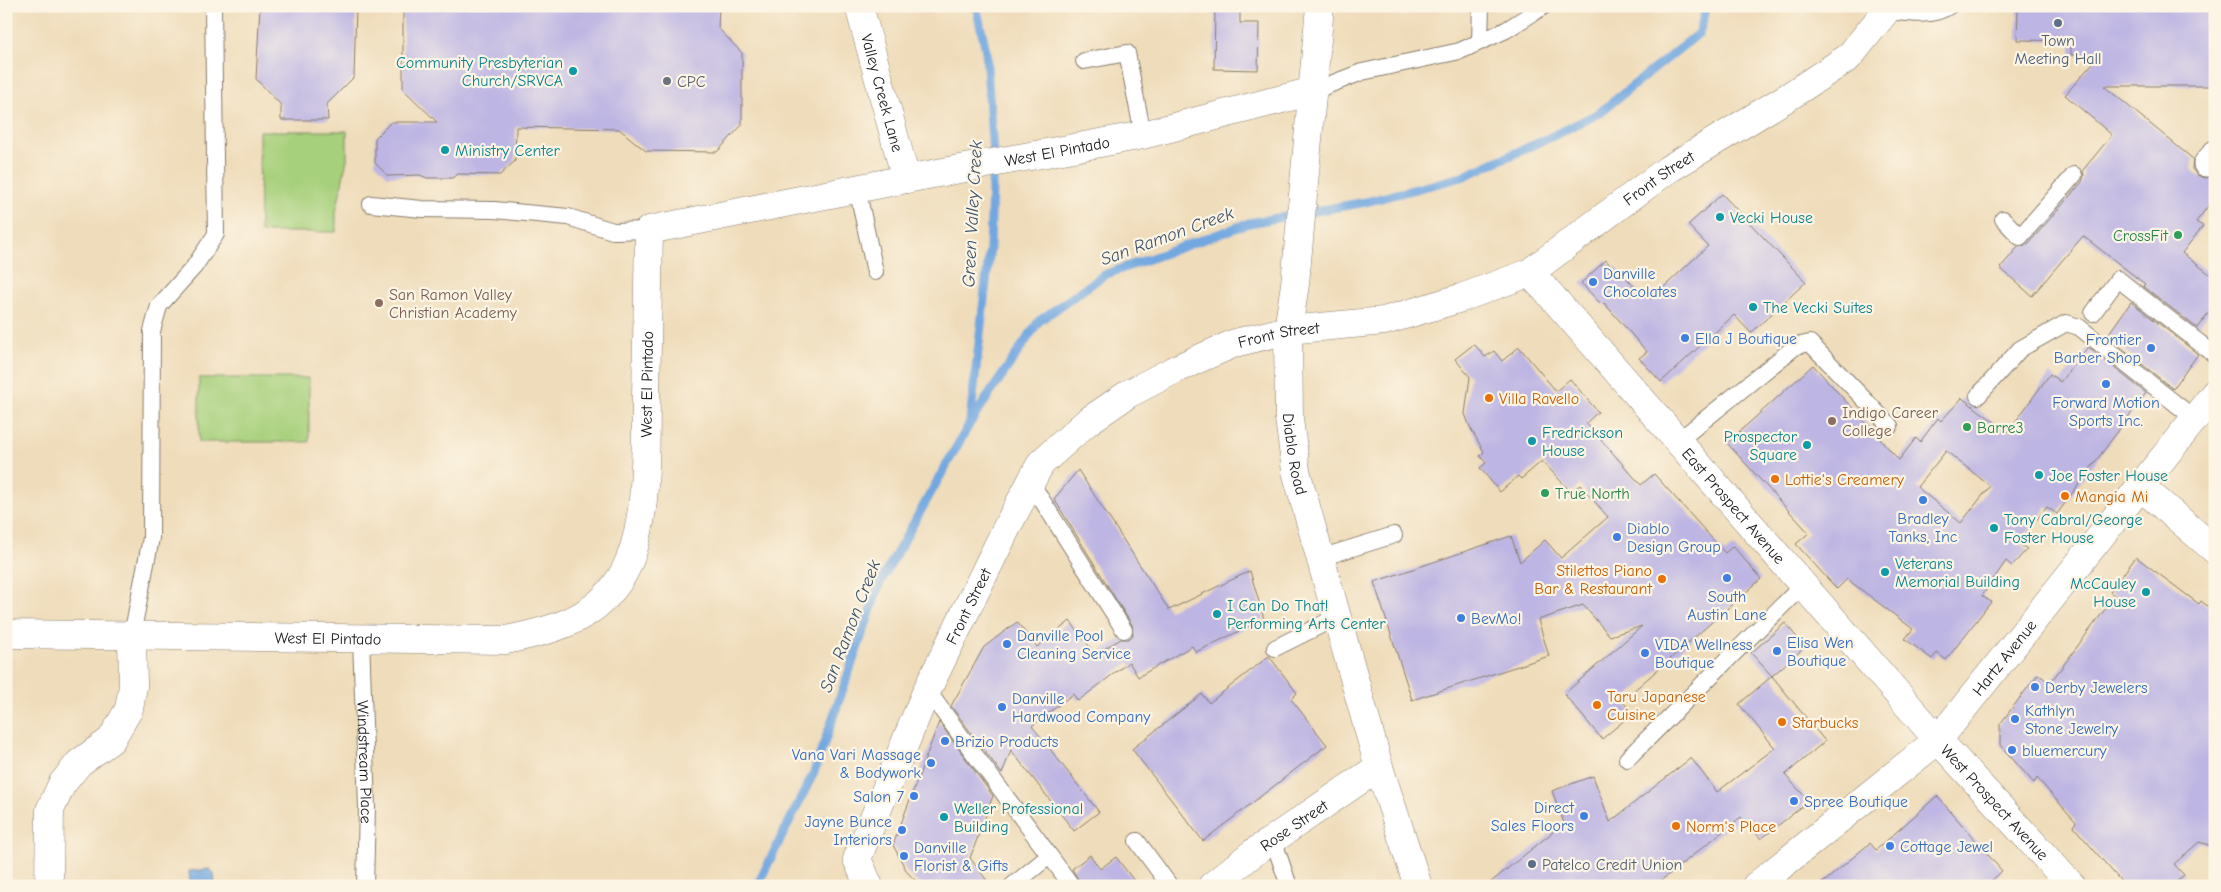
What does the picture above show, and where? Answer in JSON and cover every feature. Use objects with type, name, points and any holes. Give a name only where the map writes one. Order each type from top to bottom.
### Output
[{"type":"street","name":"Valley Creek Lane","points":[[859,6],[916,177]]},
{"type":"street","name":"Diablo Road","points":[[1320,6],[1295,284],[1288,330],[1289,419],[1296,471],[1320,558],[1379,767],[1418,886]]},
{"type":"street","name":"Front Street","points":[[869,886],[857,859],[927,690],[1041,462],[1087,422],[1128,394],[1178,368],[1235,344],[1288,330],[1384,321],[1461,298],[1530,273],[1667,170],[1788,97],[1849,57],[1889,9]]},
{"type":"street","name":"West El Pintado","points":[[6,634],[506,640],[550,630],[590,611],[618,583],[634,553],[644,494],[649,230],[857,188],[1143,135],[1313,91]]},
{"type":"street","name":"East Prospect Avenue","points":[[1530,273],[1938,740]]},
{"type":"street","name":"Hartz Avenue","points":[[1756,886],[1938,740],[2215,393]]},
{"type":"street","points":[[2141,487],[2215,550]]},
{"type":"street","points":[[48,886],[50,810],[62,784],[79,764],[111,740],[129,709],[133,686],[132,635]]},
{"type":"street","name":"West Prospect Avenue","points":[[1938,740],[2072,886]]},
{"type":"street","name":"Rose Street","points":[[1212,886],[1379,767]]},
{"type":"lane","points":[[132,635],[151,538],[152,331],[159,306],[194,267],[216,234],[213,6]]},
{"type":"lane","points":[[1480,41],[1481,6]]},
{"type":"lane","points":[[1313,91],[1362,72],[1460,50],[1506,30],[1544,6]]},
{"type":"lane","points":[[1889,9],[1920,15],[1941,11],[1949,6]]},
{"type":"lane","points":[[1084,61],[1127,53],[1143,135]]},
{"type":"lane","points":[[2003,219],[2020,237],[2074,175]]},
{"type":"lane","points":[[857,188],[875,272]]},
{"type":"lane","points":[[371,204],[422,209],[494,210],[568,217],[614,231],[649,230]]},
{"type":"lane","points":[[2093,313],[2118,279],[2215,355]]},
{"type":"lane","points":[[1978,396],[2020,349],[2066,323],[2079,327],[2195,419]]},
{"type":"lane","points":[[1678,442],[1796,346],[1810,343],[1890,426]]},
{"type":"lane","points":[[1031,483],[1124,630]]},
{"type":"lane","points":[[1320,558],[1394,534]]},
{"type":"lane","points":[[1627,759],[1803,585]]},
{"type":"lane","points":[[1275,648],[1337,617]]},
{"type":"lane","name":"Windstream Place","points":[[361,638],[367,808],[365,886]]},
{"type":"lane","points":[[927,690],[1072,886]]},
{"type":"lane","points":[[1274,840],[1289,886]]},
{"type":"lane","points":[[1137,841],[1170,886]]},
{"type":"lane","points":[[1012,886],[1049,856]]},
{"type":"green space","points":[[259,131],[347,131],[347,159],[336,212],[336,232],[260,232]]},
{"type":"green space","points":[[199,378],[309,378],[309,442],[199,442]]},
{"type":"water","points":[[210,869],[214,873],[215,886],[190,886],[189,871]]},
{"type":"building","name":"Community Presbyterian Church/SRVCA","points":[[260,6],[356,6],[354,77],[327,104],[328,120],[281,120],[281,105],[256,79]]},
{"type":"building","name":"Community Presbyterian Church/SRVCA","points":[[403,6],[719,6],[718,28],[742,53],[742,125],[717,152],[646,151],[619,129],[516,127],[515,161],[500,175],[458,174],[452,178],[427,178],[420,175],[388,176],[375,163],[375,138],[391,122],[437,122],[403,89]]},
{"type":"building","points":[[2018,6],[2215,6],[2215,86],[2104,86],[2193,159],[2192,169],[2197,175],[2204,178],[2215,176],[2215,197],[2196,222],[2203,226],[2182,253],[2215,278],[2215,304],[2197,328],[2143,286],[2145,284],[2083,236],[2032,296],[2000,268],[2018,247],[2028,244],[2082,182],[2083,170],[2112,135],[2065,95],[2099,56],[2071,55],[2071,41],[2017,40]]},
{"type":"building","points":[[1215,8],[1240,8],[1240,23],[1259,23],[1258,70],[1214,69]]},
{"type":"building","points":[[1722,194],[1806,282],[1751,333],[1734,315],[1661,382],[1639,358],[1647,352],[1604,303],[1602,305],[1581,283],[1606,260],[1613,269],[1616,267],[1643,296],[1646,294],[1651,299],[1708,246],[1688,225]]},
{"type":"building","name":"Frontier Barber Shop","points":[[2131,302],[2198,354],[2173,389],[2107,336]]},
{"type":"building","points":[[1474,344],[1485,357],[1494,351],[1502,361],[1519,347],[1556,391],[1570,379],[1598,412],[1586,423],[1641,485],[1654,474],[1725,553],[1733,546],[1761,579],[1622,701],[1633,713],[1602,739],[1564,694],[1642,626],[1610,636],[1583,605],[1538,620],[1549,656],[1412,700],[1374,582],[1511,536],[1520,562],[1545,540],[1561,558],[1608,517],[1580,485],[1571,492],[1542,461],[1521,479],[1518,476],[1500,492],[1480,468],[1486,463],[1480,456],[1484,452],[1465,414],[1470,377],[1455,359]]},
{"type":"building","points":[[2088,347],[2146,393],[2057,514],[2047,507],[2018,543],[2027,549],[2012,566],[2006,561],[1982,596],[1991,602],[1946,660],[1937,653],[1932,659],[1905,639],[1913,629],[1847,579],[1837,589],[1796,544],[1809,533],[1727,443],[1813,365],[1899,460],[1916,438],[1920,442],[1938,418],[1941,421],[1962,398],[2008,432],[2050,374],[2060,382]],"holes":[[[1946,451],[1990,486],[1961,523],[1917,487]]]},
{"type":"building","points":[[1078,470],[1169,610],[1250,571],[1264,619],[1196,652],[1192,646],[1138,677],[1129,662],[1078,701],[1073,694],[1032,726],[1099,812],[1074,831],[1011,750],[1002,774],[951,706],[984,647],[1017,622],[1037,647],[1070,621],[1095,654],[1121,639],[1129,639],[1133,635],[1132,625],[1054,499]]},
{"type":"building","points":[[2136,557],[2199,604],[2201,601],[2215,612],[2215,847],[2199,842],[2174,864],[2184,875],[2172,886],[2125,886],[2073,826],[2076,822],[2037,778],[2034,783],[2000,745],[2000,724],[2038,674],[2050,683],[2115,596],[2110,592]]},
{"type":"building","name":"Elisa Wen Boutique","points":[[1785,623],[1805,647],[1772,676],[1751,653]]},
{"type":"building","points":[[1269,656],[1297,693],[1291,699],[1327,745],[1203,841],[1132,749],[1202,694],[1209,703]]},
{"type":"building","points":[[1772,676],[1825,741],[1785,775],[1809,801],[1761,839],[1741,817],[1654,886],[1486,886],[1564,823],[1552,791],[1593,776],[1610,822],[1691,758],[1717,792],[1775,748],[1739,704]]},
{"type":"building","name":"Weller Professional Building","points":[[939,722],[993,796],[970,858],[991,886],[921,886],[907,872],[893,845]]},
{"type":"building","points":[[1937,796],[2002,871],[1986,886],[1819,886],[1870,843],[1876,850]]},
{"type":"building","points":[[1090,855],[1100,869],[1116,857],[1138,886],[1082,886],[1072,869]]},
{"type":"waterway","name":"Green Valley Creek","points":[[970,421],[990,247],[993,155],[986,51],[976,6]]},
{"type":"waterway","name":"San Ramon Creek","points":[[757,886],[814,772],[880,583],[970,423],[1039,321],[1104,275],[1249,223],[1366,202],[1462,177],[1549,138],[1599,113],[1699,33],[1707,6]]},
{"type":"place","name":"Town Meeting Hall","points":[[2058,23]]},
{"type":"place","name":"Community Presbyterian Church/SRVCA","points":[[573,71]]},
{"type":"place","name":"CPC","points":[[667,81]]},
{"type":"place","name":"Ministry Center","points":[[445,150]]},
{"type":"place","name":"Vecki House","points":[[1720,217]]},
{"type":"place","name":"CrossFit","points":[[2178,235]]},
{"type":"place","name":"Danville Chocolates","points":[[1593,282]]},
{"type":"place","name":"San Ramon Valley Christian Academy","points":[[379,303]]},
{"type":"place","name":"The Vecki Suites","points":[[1753,307]]},
{"type":"place","name":"Ella J Boutique","points":[[1685,338]]},
{"type":"place","name":"Frontier Barber Shop","points":[[2151,348]]},
{"type":"place","name":"Forward Motion Sports Inc.","points":[[2106,384]]},
{"type":"place","name":"Villa Ravello","points":[[1489,398]]},
{"type":"place","name":"Indigo Career College","points":[[1832,421]]},
{"type":"place","name":"Barre3","points":[[1967,427]]},
{"type":"place","name":"Fredrickson House","points":[[1532,441]]},
{"type":"place","name":"Prospector Square","points":[[1807,445]]},
{"type":"place","name":"Joe Foster House","points":[[2039,475]]},
{"type":"place","name":"Lottie's Creamery","points":[[1775,479]]},
{"type":"place","name":"True North","points":[[1545,493]]},
{"type":"place","name":"Mangia Mi","points":[[2065,496]]},
{"type":"place","name":"Bradley Tanks, Inc","points":[[1923,500]]},
{"type":"place","name":"Tony Cabral/George Foster House","points":[[1994,528]]},
{"type":"place","name":"Diablo Design Group","points":[[1617,537]]},
{"type":"place","name":"Veterans Memorial Building","points":[[1885,572]]},
{"type":"place","name":"South Austin Lane","points":[[1727,578]]},
{"type":"place","name":"Stilettos Piano Bar & Restaurant","points":[[1662,579]]},
{"type":"place","name":"McCauley House","points":[[2146,592]]},
{"type":"place","name":"I Can Do That! Performing Arts Center","points":[[1217,614]]},
{"type":"place","name":"BevMo!","points":[[1461,618]]},
{"type":"place","name":"Danville Pool Cleaning Service","points":[[1007,644]]},
{"type":"place","name":"Elisa Wen Boutique","points":[[1777,651]]},
{"type":"place","name":"VIDA Wellness Boutique","points":[[1645,653]]},
{"type":"place","name":"Derby Jewelers","points":[[2035,687]]},
{"type":"place","name":"Taru Japanese Cuisine","points":[[1597,705]]},
{"type":"place","name":"Danville Hardwood Company","points":[[1002,707]]},
{"type":"place","name":"Kathlyn Stone Jewelry","points":[[2015,719]]},
{"type":"place","name":"Starbucks","points":[[1782,722]]},
{"type":"place","name":"Brizio Products","points":[[945,741]]},
{"type":"place","name":"bluemercury","points":[[2012,750]]},
{"type":"place","name":"Vana Vari Massage & Bodywork","points":[[931,763]]},
{"type":"place","name":"Salon 7","points":[[914,796]]},
{"type":"place","name":"Spree Boutique","points":[[1794,801]]},
{"type":"place","name":"Direct Sales Floors","points":[[1584,816]]},
{"type":"place","name":"Weller Professional Building","points":[[944,817]]},
{"type":"place","name":"Norm's Place","points":[[1676,826]]},
{"type":"place","name":"Jayne Bunce Interiors","points":[[902,830]]},
{"type":"place","name":"Cottage Jewel","points":[[1890,846]]},
{"type":"place","name":"Danville Florist & Gifts","points":[[904,856]]},
{"type":"place","name":"Patelco Credit Union","points":[[1532,864]]}]
